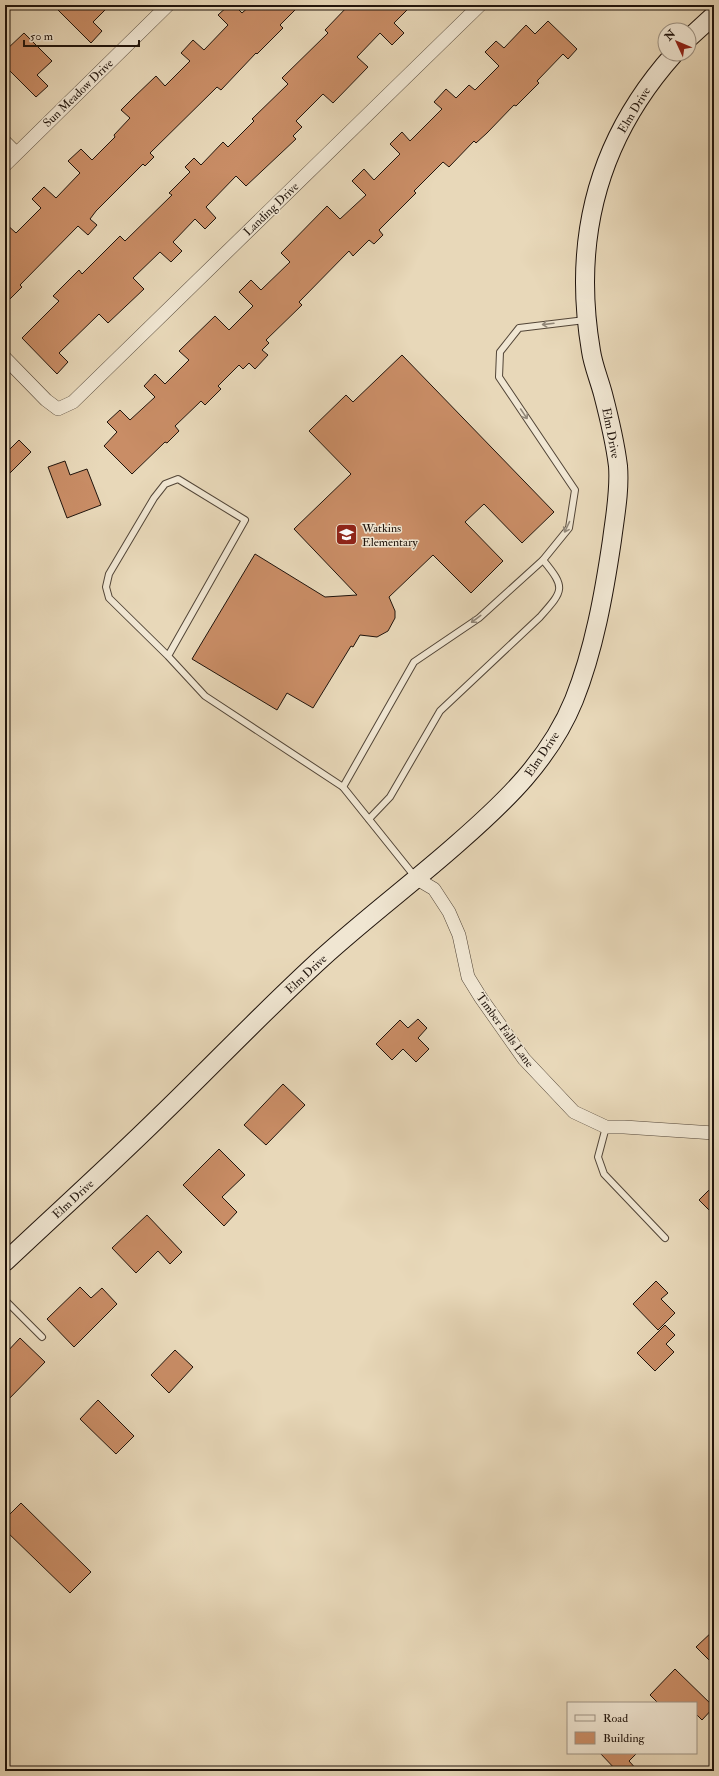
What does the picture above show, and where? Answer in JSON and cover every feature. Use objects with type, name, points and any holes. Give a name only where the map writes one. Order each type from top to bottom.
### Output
[{"type":"street","name":"Sun Meadow Drive","points":[[5,165],[168,5]]},
{"type":"street","name":"Landing Drive","points":[[5,358],[46,400],[58,409],[73,402],[480,5]]},
{"type":"street","points":[[697,31],[714,15]]},
{"type":"street","name":"Elm Drive","points":[[5,1262],[145,1130],[324,957],[417,879],[500,806],[536,767],[557,733],[574,700],[591,646],[607,574],[618,498],[618,469],[612,432],[592,356],[586,319],[584,274],[589,225],[600,179],[614,145],[631,113],[647,88],[668,62]]},
{"type":"street","points":[[5,142],[16,153]]},
{"type":"street","name":"Timber Falls Lane","points":[[417,879],[434,889],[449,912],[459,936],[468,977],[481,998],[524,1059],[574,1112],[606,1127],[714,1133]]},
{"type":"lane","points":[[343,787],[414,662],[479,618],[543,560],[569,528],[575,490],[499,377],[500,352],[518,328],[586,319]]},
{"type":"lane","points":[[168,656],[245,520],[178,479],[165,484],[154,498],[109,574],[106,587],[109,598],[168,656],[205,696],[343,787],[417,879]]},
{"type":"lane","points":[[369,819],[390,797],[440,711],[540,617],[553,602],[560,590],[559,580],[543,560]]},
{"type":"lane","points":[[606,1127],[598,1157],[604,1174],[665,1238]]},
{"type":"lane","points":[[5,1300],[42,1337]]},
{"type":"building","points":[[53,5],[110,5],[93,22],[102,31],[91,43]]},
{"type":"building","points":[[229,5],[234,5],[242,13],[251,5],[300,5],[280,25],[283,28],[257,54],[256,53],[221,90],[217,87],[150,153],[154,157],[145,166],[143,164],[96,211],[90,219],[97,225],[88,235],[78,226],[20,285],[22,287],[5,304],[5,223],[16,233],[41,208],[32,199],[44,187],[56,198],[80,173],[68,161],[81,149],[92,160],[115,137],[114,135],[130,118],[121,110],[132,99],[156,76],[165,86],[190,61],[181,53],[193,40],[204,50],[228,25],[218,15]]},
{"type":"building","points":[[349,5],[412,5],[394,23],[404,33],[392,45],[380,33],[357,57],[368,67],[333,103],[323,94],[296,121],[302,127],[293,136],[296,139],[246,186],[236,176],[206,207],[216,218],[205,229],[195,219],[173,242],[182,251],[171,262],[160,252],[133,278],[144,289],[108,323],[99,314],[59,353],[68,362],[57,374],[22,338],[59,301],[53,296],[79,270],[82,274],[120,236],[125,241],[172,195],[169,193],[190,172],[185,167],[194,158],[201,165],[223,142],[228,147],[254,121],[252,119],[288,84],[282,78],[328,33],[325,30]]},
{"type":"building","points":[[548,21],[577,49],[568,59],[563,54],[537,81],[539,83],[516,106],[514,105],[476,143],[474,141],[449,167],[443,162],[414,191],[416,193],[379,230],[383,235],[374,244],[369,240],[353,256],[349,251],[299,302],[302,305],[266,340],[269,343],[262,350],[268,355],[255,369],[249,363],[243,369],[239,365],[218,386],[221,389],[205,405],[201,401],[175,426],[179,431],[167,443],[165,442],[132,474],[104,446],[117,432],[107,422],[120,410],[130,420],[155,397],[144,386],[155,374],[165,384],[189,360],[179,351],[215,316],[229,330],[253,306],[239,292],[251,280],[261,290],[290,262],[281,253],[327,206],[340,219],[366,195],[352,181],[364,169],[374,180],[400,154],[390,144],[402,132],[410,141],[442,109],[434,102],[446,89],[456,98],[469,85],[475,90],[499,66],[485,52],[496,41],[504,48],[526,25],[535,34]]},
{"type":"building","points":[[24,33],[52,61],[37,75],[48,86],[36,97],[5,66],[5,51]]},
{"type":"building","points":[[402,355],[554,512],[522,543],[484,504],[465,522],[503,561],[471,593],[433,555],[389,597],[395,611],[395,618],[388,631],[377,637],[360,635],[353,647],[351,646],[313,708],[287,693],[277,710],[192,659],[255,554],[325,597],[357,595],[294,529],[351,474],[309,431],[346,395],[353,402]]},
{"type":"building","points":[[19,440],[31,452],[5,478],[5,454]]},
{"type":"building","points":[[65,461],[70,475],[87,469],[101,505],[67,518],[48,467]]},
{"type":"building","points":[[418,1019],[427,1028],[418,1038],[429,1049],[416,1062],[403,1049],[392,1060],[376,1044],[400,1020],[408,1028]]},
{"type":"building","points":[[283,1084],[305,1105],[266,1145],[244,1125]]},
{"type":"building","points":[[219,1149],[245,1175],[222,1197],[237,1212],[224,1226],[183,1185]]},
{"type":"building","points":[[714,1185],[714,1215],[699,1200]]},
{"type":"building","points":[[147,1215],[182,1252],[170,1264],[158,1251],[136,1273],[112,1248]]},
{"type":"building","points":[[656,1281],[668,1293],[661,1299],[675,1313],[658,1330],[633,1304]]},
{"type":"building","points":[[80,1287],[91,1298],[102,1288],[117,1304],[74,1347],[47,1319]]},
{"type":"building","points":[[665,1325],[675,1335],[666,1344],[674,1352],[655,1371],[637,1353]]},
{"type":"building","points":[[20,1338],[45,1362],[5,1403],[5,1354]]},
{"type":"building","points":[[175,1350],[193,1367],[169,1393],[151,1375]]},
{"type":"building","points":[[98,1400],[134,1436],[116,1454],[80,1419]]},
{"type":"building","points":[[21,1503],[91,1572],[70,1593],[5,1530],[5,1519]]},
{"type":"building","points":[[714,1630],[714,1665],[696,1647]]},
{"type":"building","points":[[675,1669],[714,1707],[702,1720],[697,1715],[697,1702],[657,1702],[650,1695]]},
{"type":"building","points":[[601,1754],[636,1754],[629,1761],[638,1771],[617,1771]]},
{"type":"place","name":"Watkins Elementary","points":[[346,535]]}]
